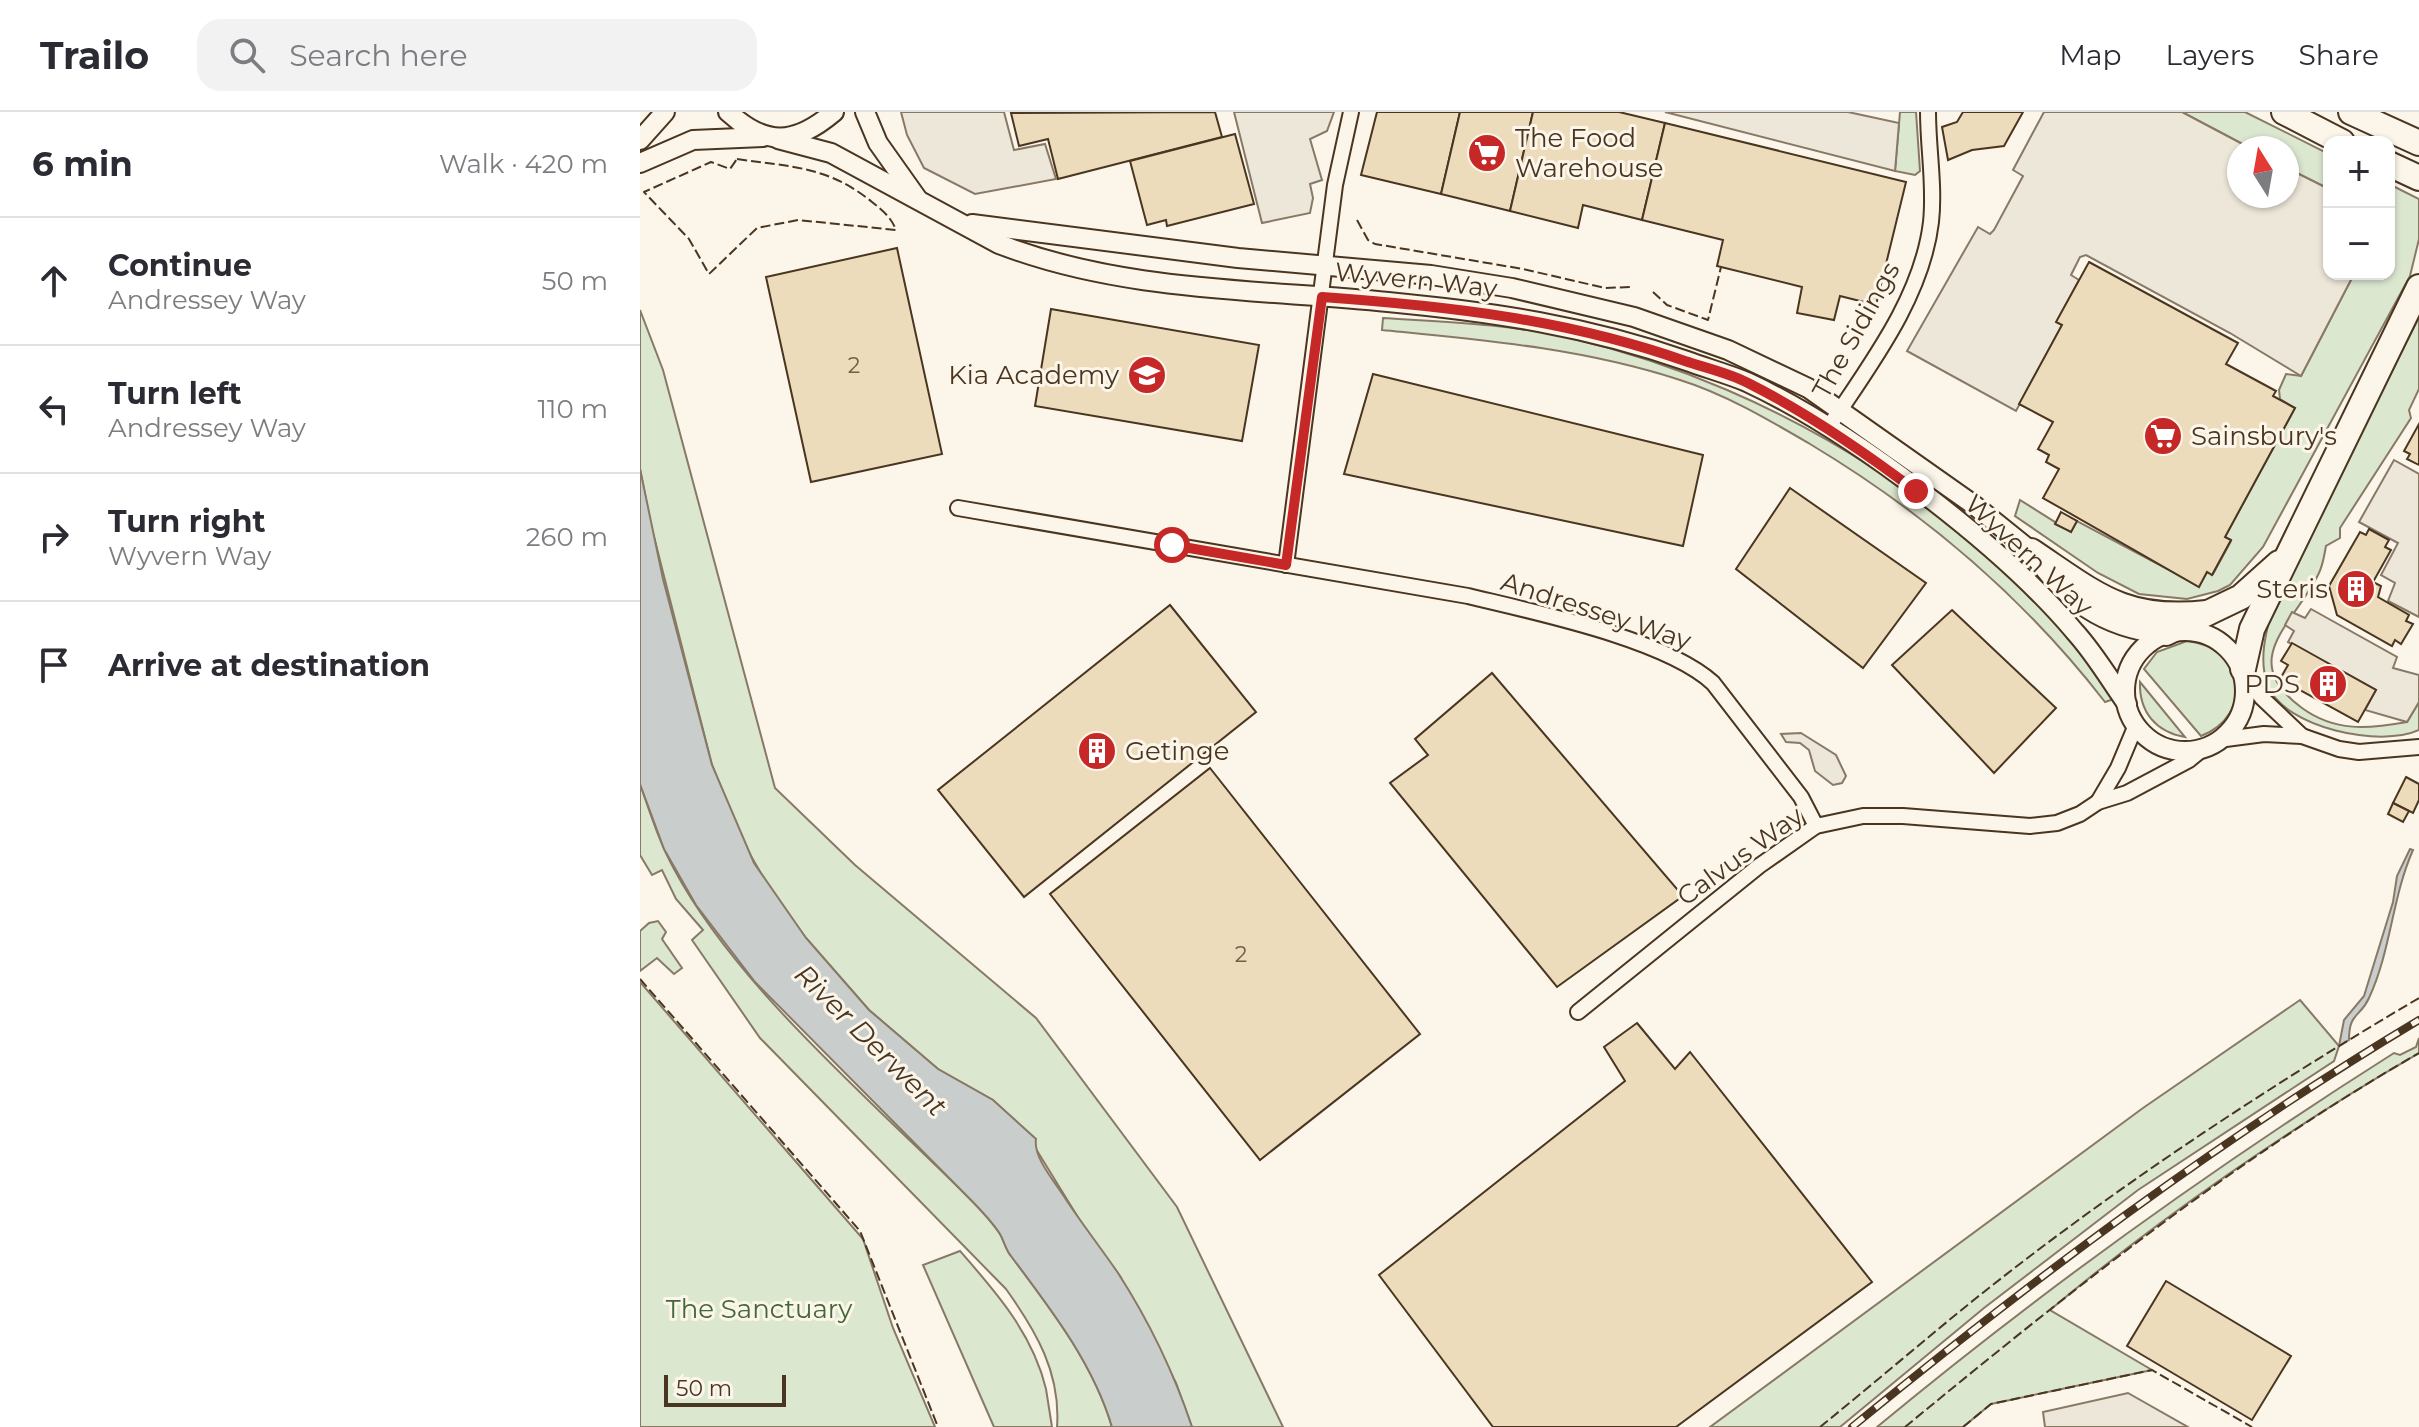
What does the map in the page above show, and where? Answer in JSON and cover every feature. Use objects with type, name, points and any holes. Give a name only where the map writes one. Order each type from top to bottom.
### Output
[{"type":"highway","points":[[2284,112],[2330,136]]},
{"type":"highway","points":[[2352,112],[2419,143]]},
{"type":"highway","points":[[2395,167],[2419,178]]},
{"type":"highway","points":[[2243,671],[2248,639],[2286,556],[2419,287]]},
{"type":"highway","points":[[2031,551],[2123,609],[2177,616],[2207,613]]},
{"type":"highway","points":[[2164,634],[2241,597],[2286,556]]},
{"type":"street","points":[[640,140],[665,112]]},
{"type":"street","points":[[728,112],[770,138]]},
{"type":"street","points":[[640,163],[693,140],[770,138],[813,128],[834,112]]},
{"type":"street","name":"Wyvern Way","points":[[865,112],[878,143],[919,200]]},
{"type":"street","points":[[1286,565],[1335,185],[1351,112]]},
{"type":"street","name":"The Sidings","points":[[1828,428],[1895,322],[1924,256],[1932,204],[1928,112]]},
{"type":"street","name":"Wyvern Way","points":[[770,138],[831,153],[1024,254],[1179,286],[1487,312],[1555,323],[1616,338],[1746,382],[1828,428],[1916,491],[2018,575],[2076,633],[2127,704]]},
{"type":"street","name":"Wyvern Way","points":[[962,223],[1512,288],[1634,317],[1728,350],[1808,388],[1841,409],[2031,551],[2051,579],[2082,608],[2116,625],[2164,634]]},
{"type":"street","name":"Andressey Way","points":[[958,508],[1468,596],[1551,616],[1669,655],[1698,669],[1713,683],[1801,797],[1816,826]]},
{"type":"street","points":[[2302,736],[2262,698],[2231,652],[2207,636],[2164,634],[2142,648],[2129,669],[2127,704],[2136,725],[2167,747],[2179,750],[2241,735],[2302,736],[2339,749],[2359,752],[2419,747]]},
{"type":"street","points":[[2211,744],[2229,732],[2244,707],[2243,671]]},
{"type":"street","points":[[2098,802],[2118,768],[2136,725]]},
{"type":"street","name":"Calvus Way","points":[[1578,1012],[1759,866],[1816,826],[1863,816],[2030,826],[2057,823],[2098,802],[2137,788],[2189,760],[2211,744]]},
{"type":"green space","points":[[1900,112],[1916,112],[1920,171],[1915,175],[1895,171]]},
{"type":"green space","points":[[2182,112],[2245,112],[2293,136],[2227,136]]},
{"type":"green space","points":[[2299,139],[2323,151],[2323,186],[2299,174]]},
{"type":"green space","points":[[2395,187],[2419,199],[2419,239],[2410,276],[2263,547],[2230,585],[2187,599],[2139,594],[2098,573],[2015,516],[2020,500],[2071,532],[2077,521],[2199,586],[2207,572],[2213,574],[2231,541],[2225,537],[2295,408],[2280,399],[2279,390],[2286,374],[2301,376],[2351,280],[2395,280]]},
{"type":"green space","points":[[640,310],[663,370],[775,788],[855,865],[1036,1018],[1177,1207],[1283,1427],[1192,1427],[1176,1383],[1120,1276],[1087,1232],[1023,1128],[993,1100],[938,1069],[869,1010],[806,938],[770,889],[744,844],[712,765],[651,525],[640,469]]},
{"type":"green space","points":[[2419,317],[2419,389],[2409,410],[2411,418],[2340,528],[2340,538],[2326,546],[2320,572],[2276,642],[2272,658],[2273,674],[2283,691],[2314,716],[2339,725],[2365,727],[2407,722],[2419,702],[2419,730],[2382,737],[2359,735],[2313,723],[2278,701],[2265,676],[2264,646],[2273,606]]},
{"type":"green space","points":[[1383,318],[1501,327],[1570,338],[1649,360],[1727,390],[1803,426],[1875,469],[1944,519],[2007,574],[2064,634],[2114,699],[2105,702],[2006,592],[1932,528],[1852,471],[1746,408],[1697,386],[1643,369],[1532,347],[1382,330]]},
{"type":"green space","points":[[2187,641],[2206,646],[2221,655],[2231,668],[2236,683],[2236,698],[2230,713],[2218,726],[2201,736],[2144,669],[2157,652]]},
{"type":"green space","points":[[2140,682],[2185,737],[2166,731],[2151,719],[2140,693]]},
{"type":"green space","points":[[640,784],[674,869],[733,957],[808,1041],[993,1224],[1009,1254],[1082,1358],[1112,1427],[1057,1427],[1051,1371],[1036,1337],[1006,1289],[760,1038],[692,940],[703,930],[676,899],[662,870],[652,875],[640,855]]},
{"type":"green space","points":[[658,921],[666,932],[662,939],[682,968],[674,974],[657,958],[640,971],[640,931],[649,923]]},
{"type":"green space","name":"The Sanctuary","points":[[640,982],[863,1239],[893,1328],[935,1427],[640,1427]]},
{"type":"green space","points":[[2300,1000],[2339,1046],[2334,1061],[2138,1190],[1984,1308],[1840,1427],[1710,1427],[2143,1108]]},
{"type":"green space","points":[[2419,1038],[2419,1053],[2324,1110],[2229,1174],[2050,1310],[2152,1370],[1991,1404],[1963,1427],[1877,1427],[2002,1327],[2130,1231],[2327,1096],[2394,1053],[2400,1055],[2416,1047]]},
{"type":"green space","points":[[960,1251],[1000,1298],[1023,1332],[1040,1369],[1052,1427],[994,1427],[923,1265]]},
{"type":"shaded area","points":[[901,112],[1004,112],[1014,150],[1045,144],[1056,179],[975,194],[924,168],[907,135]]},
{"type":"shaded area","points":[[1234,112],[1334,112],[1327,131],[1310,139],[1322,180],[1310,184],[1313,198],[1310,213],[1262,223]]},
{"type":"shaded area","points":[[1665,112],[1848,112],[1899,123],[1895,171]]},
{"type":"shaded area","name":"Sainsbury's","points":[[2044,112],[2182,112],[2227,136],[2227,208],[2299,208],[2299,174],[2323,186],[2323,280],[2351,280],[2301,376],[2230,333],[2086,255],[2080,257],[2071,275],[2079,280],[2057,321],[2062,325],[2016,411],[1907,351],[1978,227],[1990,234],[1994,230],[2023,176],[2013,170]]},
{"type":"shaded area","points":[[2394,460],[2419,474],[2419,617],[2388,601],[2395,583],[2381,575],[2398,543],[2359,522]]},
{"type":"shaded area","points":[[2311,609],[2397,657],[2393,668],[2419,675],[2419,702],[2407,722],[2365,710],[2376,690],[2288,642],[2294,631],[2285,625],[2292,612],[2305,618]]},
{"type":"shaded area","points":[[1801,733],[1836,755],[1846,776],[1842,783],[1833,785],[1815,771],[1809,750],[1800,743],[1786,742],[1781,734]]},
{"type":"shaded area","points":[[2128,1393],[2188,1427],[2045,1427],[2043,1412]]},
{"type":"water","name":"River Derwent","points":[[640,469],[663,579],[712,765],[754,863],[806,938],[869,1010],[938,1069],[993,1100],[1036,1139],[1038,1154],[1046,1170],[1140,1310],[1169,1367],[1192,1427],[1112,1427],[1082,1358],[1009,1254],[993,1224],[755,982],[696,905],[664,849],[640,784]]},
{"type":"water","points":[[2410,849],[2413,850],[2400,886],[2376,980],[2366,1004],[2351,1024],[2349,1040],[2339,1046],[2344,1020],[2364,996],[2393,902],[2397,876]]},
{"type":"building","points":[[1215,112],[1222,137],[1058,179],[1048,139],[1019,146],[1011,113]]},
{"type":"building","points":[[1377,112],[1460,112],[1441,194],[1361,175]]},
{"type":"building","name":"The Food Warehouse","points":[[1460,112],[1533,112],[1510,211],[1441,194]]},
{"type":"building","points":[[1533,112],[1619,112],[1665,123],[1642,220],[1583,205],[1578,228],[1510,211]]},
{"type":"building","points":[[1963,112],[2023,112],[2004,146],[1972,150],[1948,160],[1942,127],[1957,122]]},
{"type":"building","points":[[1665,123],[1906,182],[1876,305],[1840,296],[1834,320],[1797,313],[1802,287],[1717,266],[1723,240],[1642,220]]},
{"type":"building","points":[[1235,134],[1254,204],[1167,226],[1166,220],[1147,225],[1130,161]]},
{"type":"building","points":[[897,248],[942,454],[811,482],[766,277]]},
{"type":"building","name":"Sainsbury's","points":[[2089,262],[2238,343],[2226,364],[2276,391],[2273,396],[2295,408],[2225,537],[2231,540],[2212,575],[2207,572],[2199,587],[2043,498],[2059,469],[2046,462],[2049,455],[2038,449],[2053,422],[2019,404],[2062,325],[2056,322]]},
{"type":"building","name":"Kia Academy","points":[[1051,309],[1259,345],[1242,441],[1035,406]]},
{"type":"building","points":[[1373,374],[1703,455],[1683,546],[1344,474]]},
{"type":"building","points":[[2419,424],[2419,465],[2407,459],[2410,454],[2404,451]]},
{"type":"building","points":[[1790,488],[1926,583],[1863,668],[1736,569]]},
{"type":"building","points":[[2061,512],[2077,521],[2071,532],[2055,524]]},
{"type":"building","name":"Steris","points":[[2369,529],[2389,540],[2385,547],[2391,550],[2373,582],[2381,586],[2378,597],[2409,615],[2406,621],[2413,624],[2401,644],[2395,640],[2392,646],[2337,615],[2329,586],[2360,532],[2366,535]]},
{"type":"building","name":"Getinge","points":[[1170,605],[1256,712],[1024,897],[938,790]]},
{"type":"building","points":[[1952,610],[2056,708],[1994,773],[1892,665]]},
{"type":"building","name":"PDS","points":[[2292,643],[2376,690],[2358,722],[2280,679],[2288,665],[2281,661]]},
{"type":"building","points":[[1492,673],[1683,896],[1557,987],[1390,783],[1428,755],[1415,739]]},
{"type":"building","points":[[1210,768],[1420,1034],[1260,1160],[1050,894]]},
{"type":"building","points":[[2406,777],[2419,784],[2419,800],[2413,813],[2393,803]]},
{"type":"building","points":[[2393,803],[2409,811],[2403,822],[2388,814]]},
{"type":"building","points":[[1637,1023],[1675,1069],[1690,1052],[1872,1282],[1676,1427],[1493,1427],[1379,1275],[1625,1081],[1604,1047]]},
{"type":"building","points":[[2166,1281],[2291,1356],[2252,1420],[2127,1346]]},
{"type":"railway","points":[[1852,1427],[2058,1265],[2199,1162],[2419,1020]]},
{"type":"fence","points":[[737,159],[808,170],[840,181],[880,208],[896,230],[798,220],[757,228],[709,274],[689,239],[644,192],[711,162],[730,169],[737,159]]},
{"type":"fence","points":[[1357,220],[1368,240],[1375,244],[1523,269],[1605,288],[1632,287]]},
{"type":"fence","points":[[1653,292],[1667,305],[1708,320],[1721,267]]},
{"type":"fence","points":[[640,979],[860,1231],[938,1427]]},
{"type":"fence","points":[[1820,1427],[1975,1299],[2136,1179],[2305,1067],[2419,998]]},
{"type":"fence","points":[[1905,1427],[2028,1327],[2218,1183],[2284,1137],[2419,1053]]},
{"type":"fence","points":[[1963,1427],[1991,1404],[2152,1370],[2252,1427]]},
{"type":"place","name":"The Food Warehouse","points":[[1487,153]]},
{"type":"place","name":"Kia Academy","points":[[1147,375]]},
{"type":"place","name":"Sainsbury's","points":[[2163,436]]},
{"type":"place","name":"Steris","points":[[2356,589]]},
{"type":"place","name":"PDS","points":[[2328,684]]},
{"type":"place","name":"Getinge","points":[[1097,751]]},
{"type":"route","points":[[1172,545],[1286,565],[1322,297],[1487,312],[1555,323],[1631,342],[1746,382],[1828,428],[1916,491]]}]
